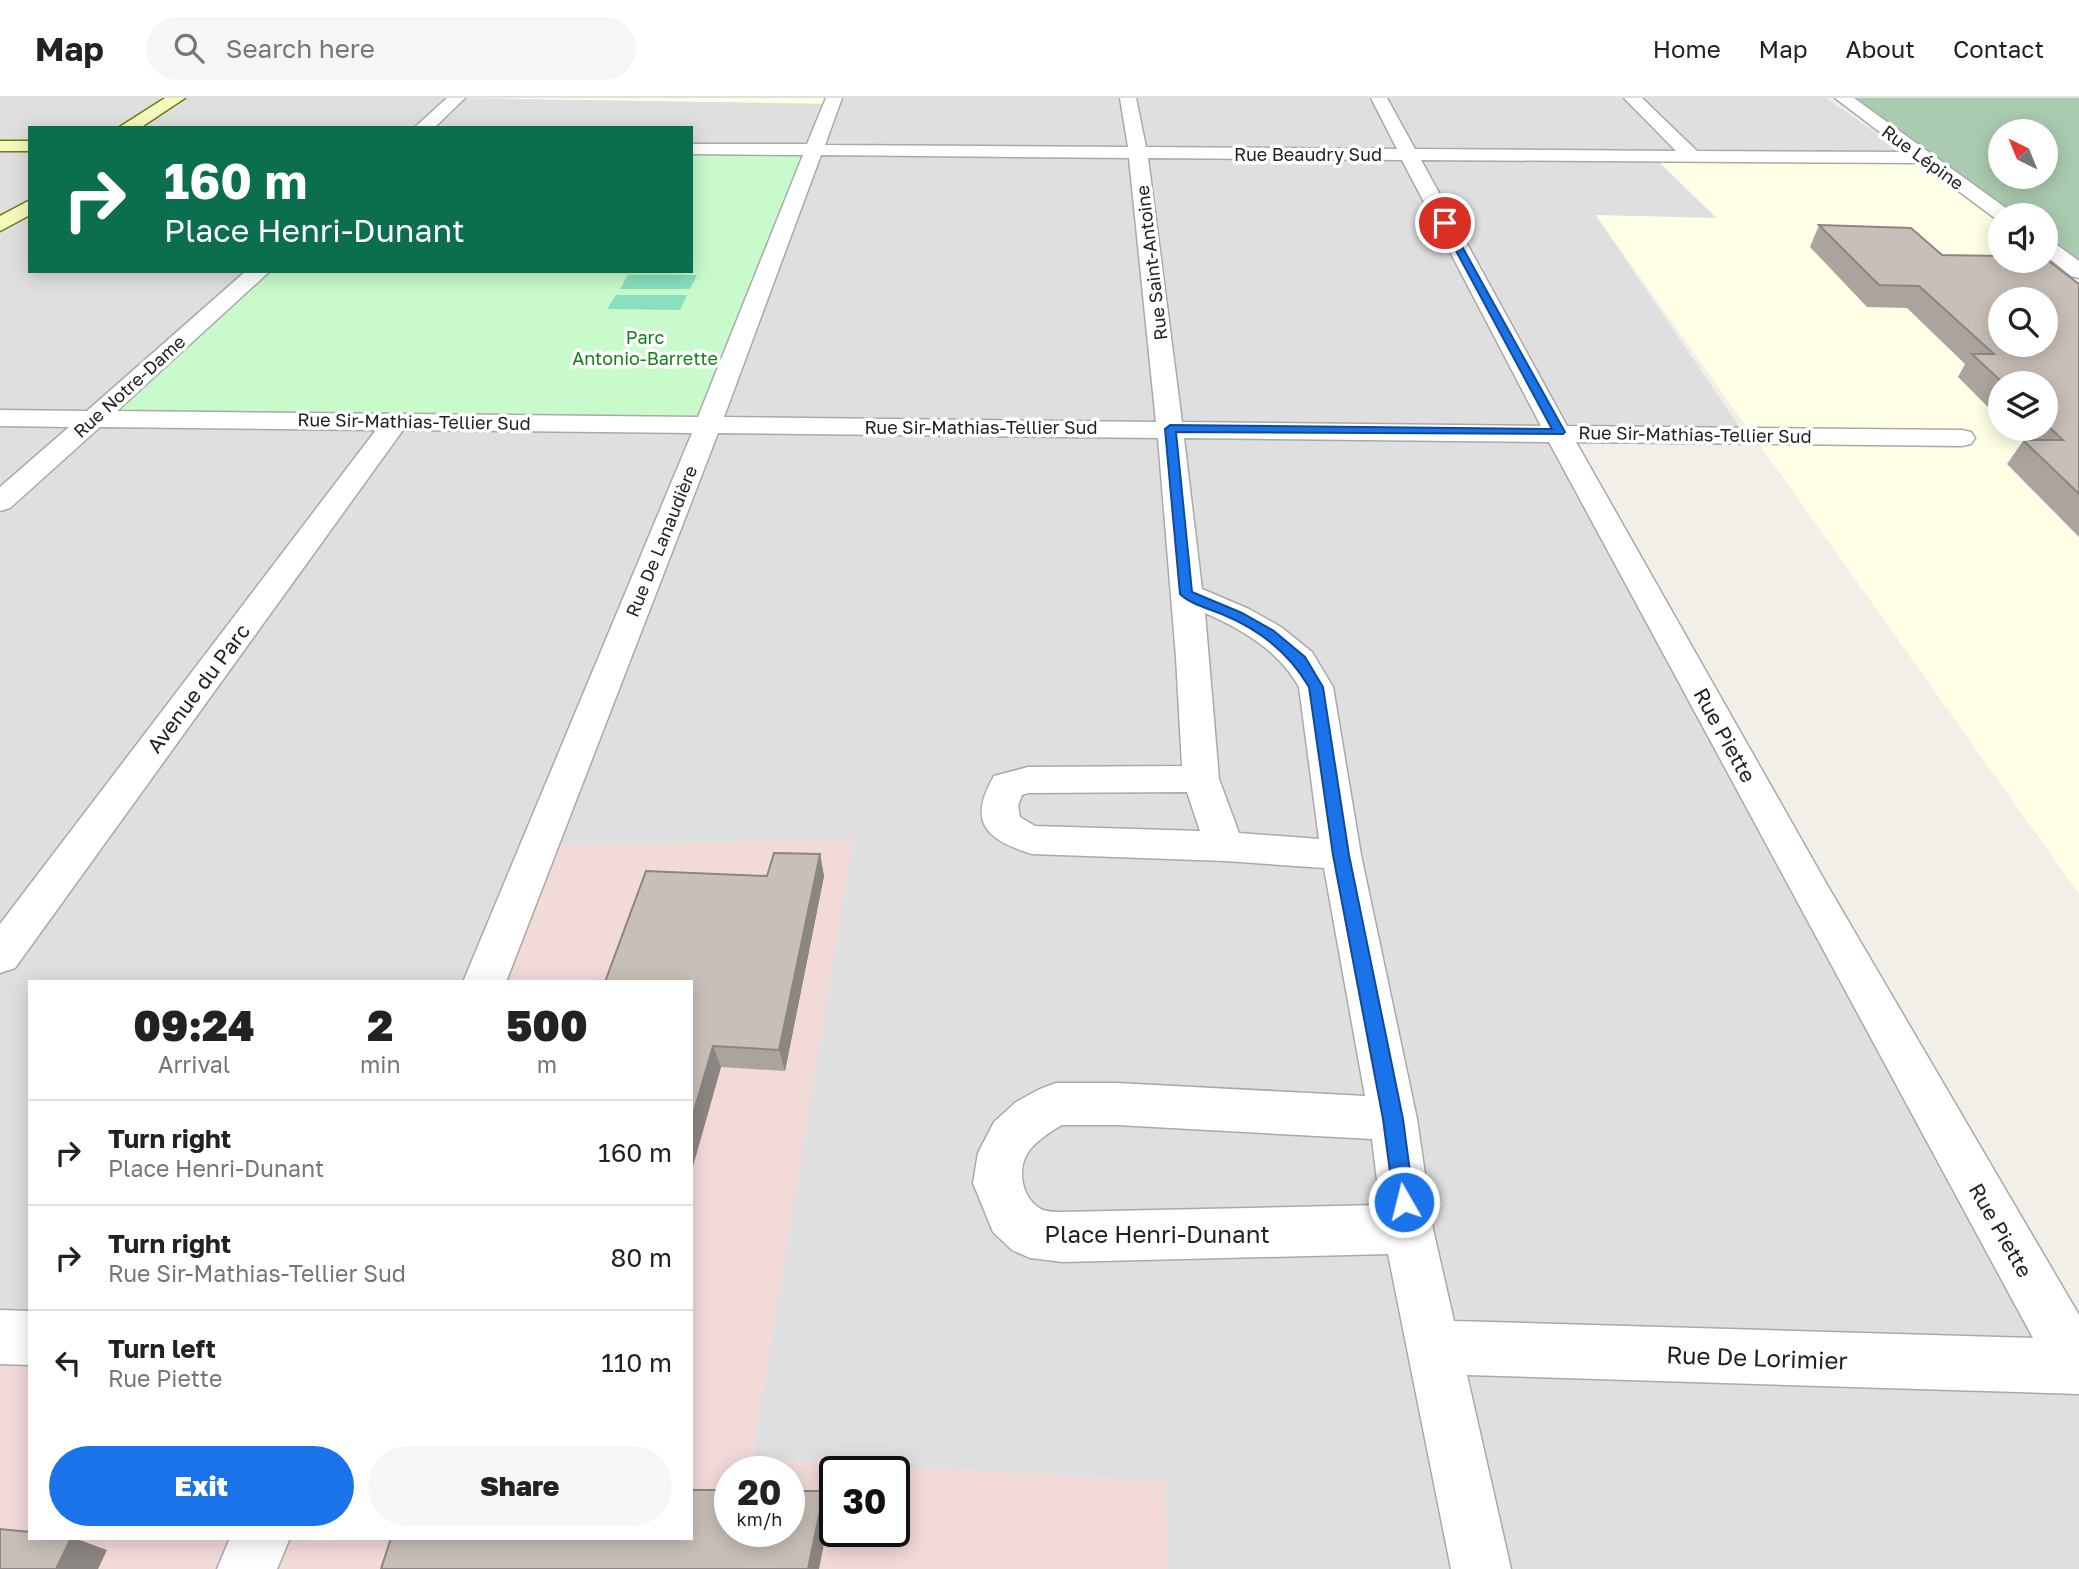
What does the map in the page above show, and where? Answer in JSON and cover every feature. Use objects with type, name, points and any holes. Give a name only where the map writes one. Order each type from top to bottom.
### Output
[{"type":"main road","points":[[123,126],[150,122],[185,101]]},
{"type":"main road","points":[[3,146],[28,145]]},
{"type":"main road","points":[[3,146],[28,153]]},
{"type":"main road","points":[[0,207],[28,189]]},
{"type":"main road","points":[[0,225],[28,207]]},
{"type":"street","points":[[425,126],[457,98]]},
{"type":"street","name":"Rue De Lanaudière","points":[[485,980],[707,425],[834,98]]},
{"type":"street","name":"Rue Saint-Antoine","points":[[1128,98],[1138,152],[1170,429]]},
{"type":"street","name":"Rue Piette","points":[[1379,98],[1841,950],[2079,1367]]},
{"type":"street","points":[[1632,98],[1692,156]]},
{"type":"street","name":"Rue Lépine","points":[[1843,98],[1988,204]]},
{"type":"street","name":"Rue Beaudry Sud","points":[[693,149],[1925,158]]},
{"type":"street","points":[[2058,256],[2079,271]]},
{"type":"street","name":"Rue Notre-Dame","points":[[0,502],[257,273]]},
{"type":"street","name":"Rue Sir-Mathias-Tellier Sud","points":[[0,418],[1962,438]]},
{"type":"street","name":"Avenue du Parc","points":[[0,956],[396,421]]},
{"type":"street","points":[[1170,429],[1201,779],[1225,846]]},
{"type":"street","points":[[1186,594],[1238,616],[1269,634],[1300,660],[1316,687],[1341,855],[1393,1119],[1408,1229],[1482,1569]]},
{"type":"street","points":[[1201,779],[1028,780],[1007,785],[999,806],[1003,824],[1032,840],[1225,846],[1341,855]]},
{"type":"street","name":"Place Henri-Dunant","points":[[1393,1119],[1117,1104],[1056,1104],[1033,1116],[1011,1137],[1002,1153],[997,1184],[1011,1214],[1030,1233],[1063,1237],[1408,1229]]},
{"type":"street","points":[[0,1337],[28,1338]]},
{"type":"street","name":"Rue De Lorimier","points":[[1435,1347],[2079,1367]]},
{"type":"street","points":[[247,1569],[259,1540]]},
{"type":"shaded area","points":[[0,98],[1826,98],[1918,162],[1657,160],[1717,219],[1596,216],[1749,441],[1563,439],[2079,1377],[2079,1569],[1168,1569],[1165,1482],[910,1467],[910,1456],[819,1456],[819,1462],[805,1461],[805,1456],[752,1456],[852,841],[479,980],[28,980],[28,1361],[0,1360],[0,149],[28,148],[28,273],[269,273],[704,430],[693,126],[28,126],[28,144],[0,143]]},
{"type":"shaded area","points":[[456,98],[838,98],[836,104]]},
{"type":"shaded area","points":[[1853,98],[2079,98],[2079,261],[2058,246],[2058,203],[1999,203]]},
{"type":"shaded area","points":[[1925,158],[1988,204],[1988,273],[2058,273],[2058,255],[2079,271],[2079,894],[1596,215],[1717,218],[1656,159]]},
{"type":"shaded area","points":[[853,841],[752,1456],[714,1456],[714,1547],[805,1547],[805,1461],[819,1462],[819,1547],[910,1547],[910,1467],[1165,1482],[1168,1569],[0,1569],[0,1360],[28,1361],[28,1540],[693,1540],[693,980],[475,980],[530,845]]},
{"type":"green space","name":"Parc Antonio-Barrette","points":[[693,149],[812,150],[707,425],[92,418],[257,273],[693,273]]},
{"type":"green space","points":[[628,275],[697,275],[690,289],[620,289]]},
{"type":"green space","points":[[616,295],[687,295],[680,310],[607,309]]},
{"type":"building","points":[[1819,225],[1911,228],[1942,255],[1988,256],[1988,273],[2058,273],[2058,268],[2079,284],[2079,494],[2024,441],[2063,440],[2058,435],[2058,371],[1990,371],[1972,354],[1988,354],[1988,357],[2058,357],[2058,287],[1988,287],[1988,349],[1919,286],[1879,285]]},
{"type":"building","points":[[774,853],[820,854],[779,1050],[713,1046],[693,1114],[693,980],[606,980],[646,871],[767,876]]},
{"type":"building","points":[[693,1490],[714,1490],[714,1547],[805,1547],[805,1491],[819,1491],[819,1515],[808,1569],[381,1569],[390,1540],[693,1540]]},
{"type":"building","points":[[0,1529],[28,1532],[28,1540],[70,1540],[56,1569],[0,1569]]},
{"type":"route","points":[[1404,1202],[1393,1119],[1341,855],[1316,687],[1300,660],[1269,634],[1238,616],[1186,594],[1170,429],[1559,432],[1445,223]]}]
